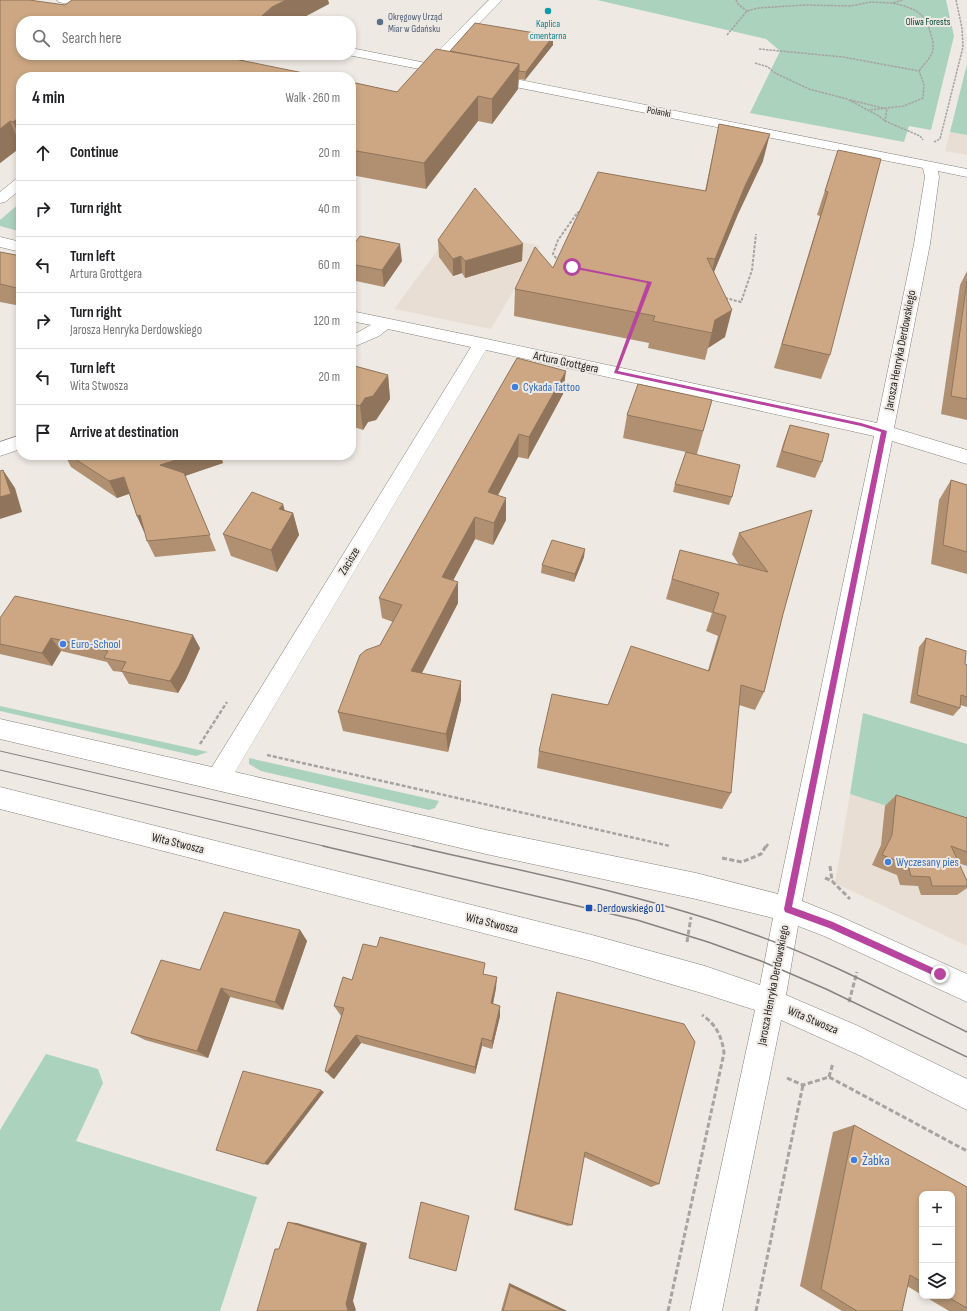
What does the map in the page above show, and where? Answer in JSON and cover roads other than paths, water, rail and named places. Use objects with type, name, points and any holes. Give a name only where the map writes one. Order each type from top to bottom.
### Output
[{"type":"street","points":[[63,0],[110,8]]},
{"type":"street","points":[[429,67],[496,0]]},
{"type":"street","points":[[356,53],[460,73]]},
{"type":"street","name":"Polanki","points":[[476,76],[967,173]]},
{"type":"street","name":"Jarosza Henryka Derdowskiego","points":[[706,1311],[771,1002],[788,909],[922,244],[932,177],[929,165]]},
{"type":"street","points":[[0,199],[16,186]]},
{"type":"street","points":[[0,242],[16,246]]},
{"type":"street","name":"Artura Grottgera","points":[[356,317],[853,423],[967,457]]},
{"type":"street","points":[[356,340],[373,332],[385,323]]},
{"type":"street","name":"Zacisze","points":[[217,780],[482,343]]},
{"type":"street","points":[[0,449],[16,444]]},
{"type":"street","points":[[0,729],[486,842],[696,886],[788,909],[866,940],[967,988]]},
{"type":"street","name":"Wita Stwosza","points":[[0,798],[563,941],[682,973],[771,1002],[841,1031],[967,1095]]},
{"type":"tram line","points":[[0,751],[418,847]]},
{"type":"tram line","points":[[0,770],[328,847]]},
{"type":"tram line","points":[[323,846],[637,920],[708,942],[761,961],[826,989],[967,1057]]},
{"type":"tram line","points":[[413,846],[625,895],[709,919],[778,943],[806,955],[860,979],[967,1032]]},
{"type":"place","name":"Kaplica cmentarna","points":[[548,11]]},
{"type":"place","name":"Okręgowy Urząd Miar w Gdańsku","points":[[380,22]]},
{"type":"place","name":"Cykada Tattoo","points":[[515,387]]},
{"type":"place","name":"Euro-School","points":[[63,644]]},
{"type":"place","name":"Wyczesany pies","points":[[888,862]]},
{"type":"place","name":"Derdowskiego 01","points":[[589,908]]},
{"type":"place","name":"Żabka","points":[[854,1160]]},
{"type":"park label","name":"Oliwa Forests","points":[[928,21]]}]
